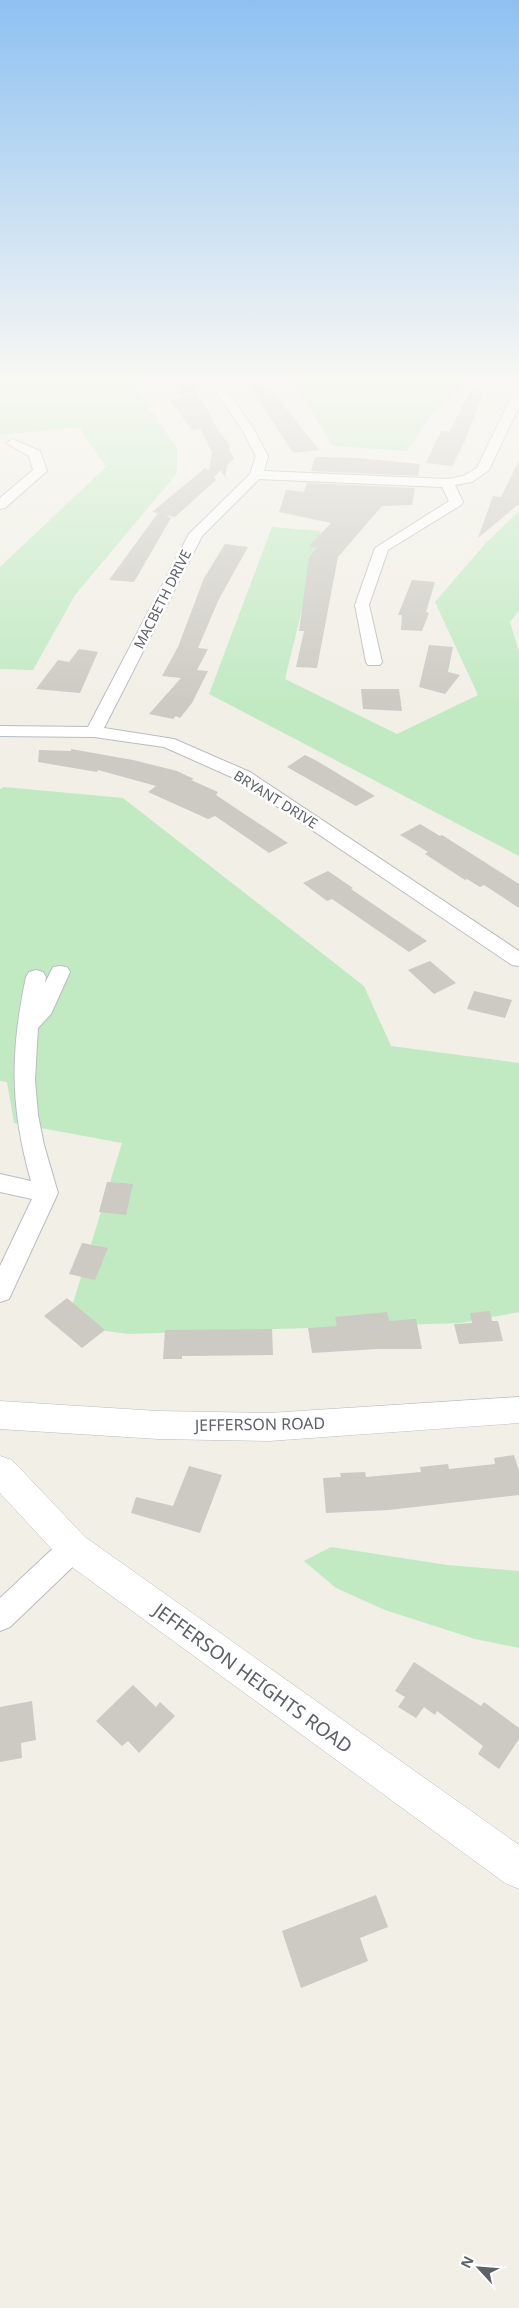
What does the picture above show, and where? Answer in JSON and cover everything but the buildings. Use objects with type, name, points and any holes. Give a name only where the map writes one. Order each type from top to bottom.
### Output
[{"type":"street","points":[[0,505],[22,487]]},
{"type":"street","name":"MACBETH DRIVE","points":[[94,732],[196,534],[245,487]]},
{"type":"street","points":[[374,662],[362,605],[382,548],[456,502],[449,487]]},
{"type":"street","name":"BRYANT DRIVE","points":[[0,731],[94,732],[168,743],[244,776],[519,960]]},
{"type":"street","points":[[26,1026],[41,1014],[60,972]]},
{"type":"street","points":[[0,1292],[46,1193],[27,1116],[24,1085],[26,1026],[36,977]]},
{"type":"street","points":[[0,1183],[46,1193]]},
{"type":"street","name":"JEFFERSON ROAD","points":[[0,1415],[158,1425],[269,1427],[519,1410]]},
{"type":"street","name":"JEFFERSON HEIGHTS ROAD","points":[[0,1470],[73,1548],[519,1869]]},
{"type":"street","points":[[0,1617],[73,1548]]},
{"type":"green space","points":[[85,487],[166,487],[75,595],[33,670],[0,669],[0,567]]},
{"type":"green space","points":[[519,511],[519,610],[510,622],[519,652],[519,856],[209,694],[272,527],[321,531],[285,679],[397,734],[478,695],[435,602],[485,544]]},
{"type":"green space","points":[[4,787],[123,798],[364,986],[391,1046],[519,1063],[519,1312],[460,1323],[129,1334],[66,1326],[122,1143],[14,1123],[7,1082],[0,1081],[0,789]]},
{"type":"green space","points":[[331,1547],[447,1565],[519,1571],[519,1648],[475,1639],[385,1610],[336,1588],[304,1561]]}]
